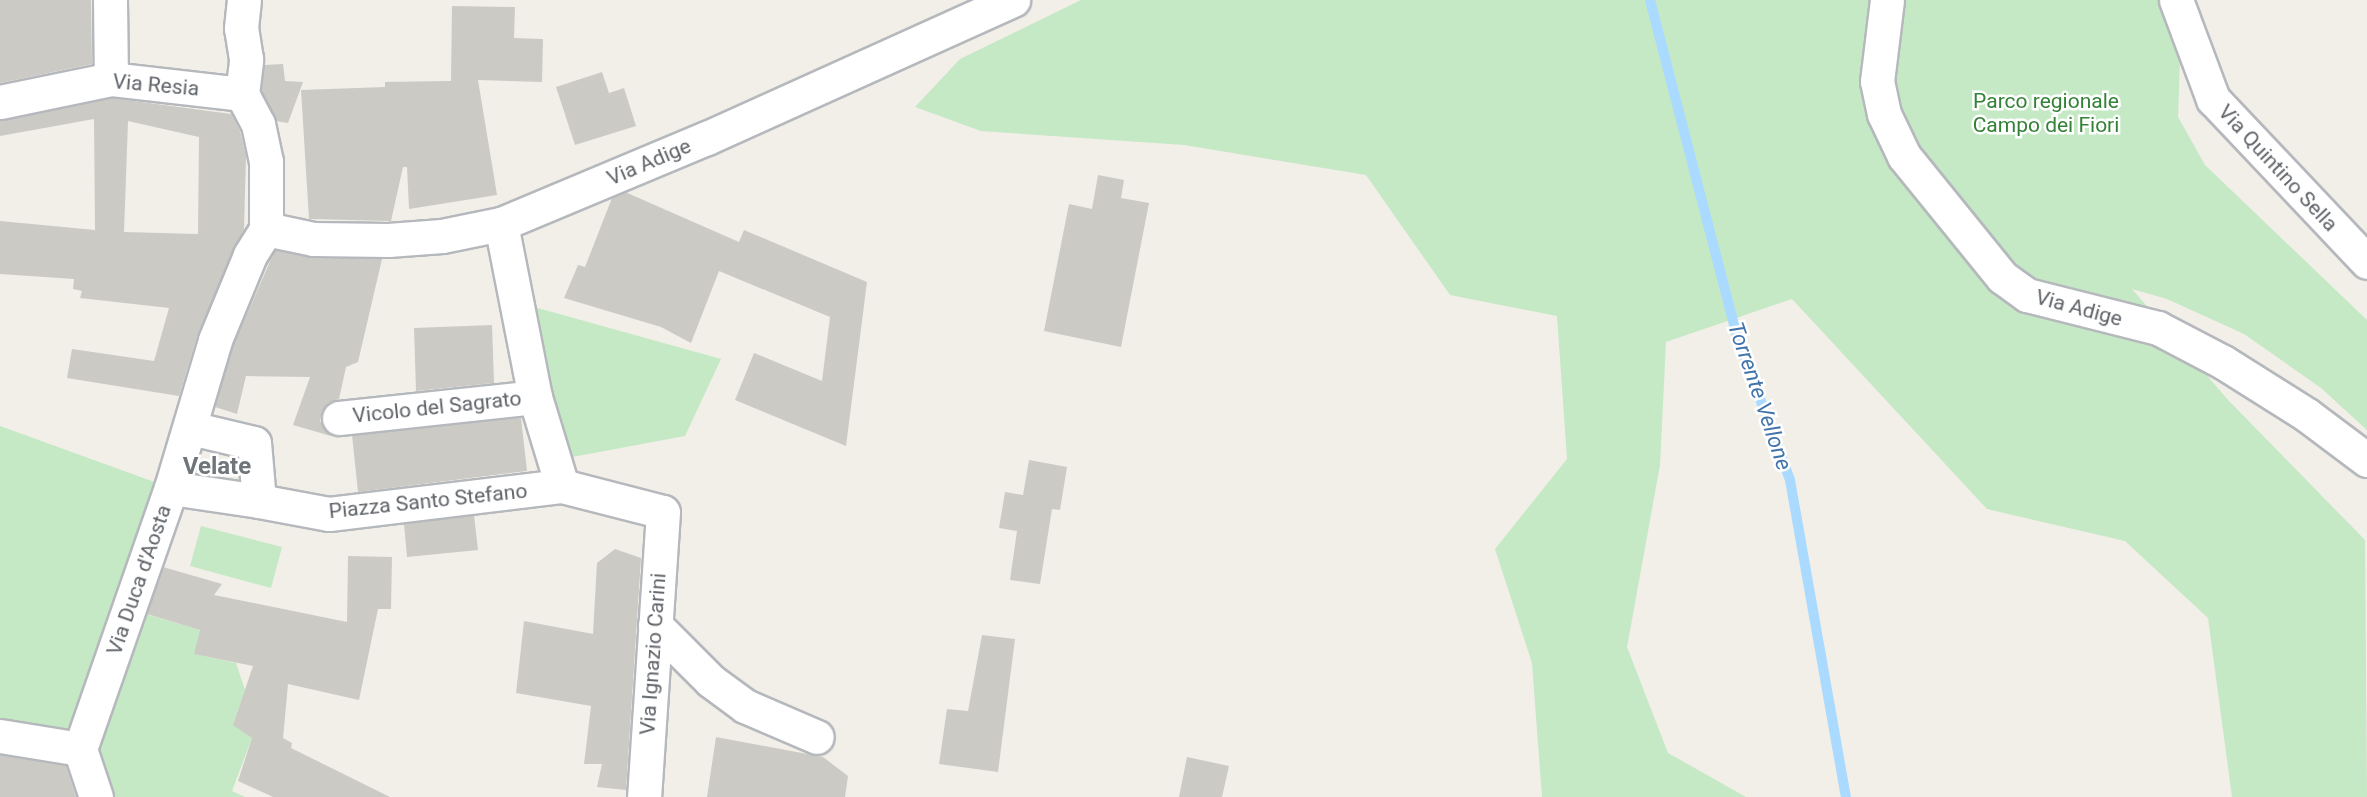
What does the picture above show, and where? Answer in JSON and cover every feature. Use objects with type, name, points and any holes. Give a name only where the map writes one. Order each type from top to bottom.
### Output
[{"type":"street","points":[[110,0],[111,79]]},
{"type":"street","points":[[244,0],[241,27],[246,59],[242,94],[258,124],[266,161],[266,229]]},
{"type":"street","name":"Via Adige","points":[[266,229],[313,239],[388,240],[442,236],[501,224],[707,138],[1013,0]]},
{"type":"street","name":"Via Adige","points":[[1887,0],[1877,81],[1884,114],[1904,156],[2002,276],[2027,295],[2158,328],[2233,368],[2307,415],[2367,460]]},
{"type":"street","name":"Via Quintino Sella","points":[[2176,0],[2213,99],[2367,262]]},
{"type":"street","name":"Via Resia","points":[[0,102],[111,79],[242,94]]},
{"type":"street","points":[[501,224],[535,396],[562,486]]},
{"type":"street","name":"Via Duca d'Aosta","points":[[80,749],[171,488],[215,340],[250,255],[266,229]]},
{"type":"street","name":"Vicolo del Sagrato","points":[[339,418],[535,396]]},
{"type":"street","points":[[190,428],[254,443],[259,501]]},
{"type":"street","name":"Piazza Santo Stefano","points":[[171,488],[329,514],[562,486]]},
{"type":"street","name":"Via Ignazio Carini","points":[[562,486],[663,512],[644,797]]},
{"type":"street","points":[[655,625],[711,681],[745,706],[817,737]]},
{"type":"street","points":[[0,736],[80,749],[96,797]]},
{"type":"green space","name":"Parco regionale Campo dei Fiori","points":[[1081,0],[2182,0],[2178,117],[2205,165],[2367,320],[2367,430],[2321,388],[2244,334],[2167,299],[2132,289],[2229,401],[2365,540],[2367,797],[2232,797],[2208,618],[2125,541],[1987,509],[1792,299],[1666,342],[1660,465],[1627,647],[1668,753],[1746,797],[1542,797],[1532,663],[1495,549],[1567,459],[1557,316],[1450,295],[1366,175],[1184,145],[981,131],[915,107],[960,59]]},
{"type":"green space","points":[[534,307],[721,359],[685,436],[567,458]]},
{"type":"green space","points":[[0,426],[171,488],[80,749],[0,734]]},
{"type":"green space","points":[[201,526],[282,547],[271,588],[190,566]]},
{"type":"green space","points":[[139,612],[200,630],[195,654],[236,663],[245,690],[234,722],[252,738],[232,791],[245,797],[114,797],[96,745]]},
{"type":"building","points":[[0,0],[91,0],[92,64],[0,83]]},
{"type":"building","points":[[452,6],[515,7],[514,38],[543,39],[542,82],[478,80],[497,195],[409,209],[407,167],[403,167],[391,221],[309,219],[301,90],[385,87],[385,82],[451,81]]},
{"type":"building","points":[[283,64],[285,81],[303,82],[288,123],[276,121],[261,90],[264,65]]},
{"type":"building","points":[[602,72],[609,93],[624,88],[636,126],[575,145],[556,87]]},
{"type":"building","points":[[112,98],[231,114],[240,131],[246,156],[244,229],[198,333],[179,396],[67,378],[72,349],[154,361],[169,308],[80,298],[82,291],[73,289],[74,279],[0,274],[0,221],[95,230],[94,119],[0,136],[0,120]],"holes":[[[128,121],[199,137],[198,234],[124,232]]]},
{"type":"building","points":[[1098,175],[1124,180],[1121,198],[1149,203],[1121,347],[1044,331],[1069,204],[1092,209]]},
{"type":"building","points":[[625,192],[739,242],[744,230],[867,282],[846,446],[735,400],[754,353],[822,381],[830,317],[719,271],[691,343],[661,327],[564,298],[578,265],[585,267],[612,198]]},
{"type":"building","points":[[275,250],[313,258],[382,259],[358,362],[346,367],[339,399],[328,403],[322,411],[320,421],[331,436],[293,425],[310,377],[246,376],[237,414],[215,407],[233,346]]},
{"type":"building","points":[[492,325],[494,383],[416,391],[414,328]]},
{"type":"building","points":[[521,418],[527,471],[358,492],[352,435]]},
{"type":"building","points":[[1029,460],[1067,467],[1060,510],[1052,509],[1040,584],[1010,580],[1017,531],[999,528],[1005,492],[1023,495]]},
{"type":"building","points":[[474,515],[478,550],[407,557],[404,524]]},
{"type":"building","points":[[615,549],[641,558],[626,790],[597,787],[602,764],[584,764],[591,706],[516,693],[524,621],[593,634],[597,563]]},
{"type":"building","points":[[348,556],[392,557],[391,609],[378,609],[359,700],[288,684],[283,738],[292,743],[291,748],[390,797],[273,797],[238,781],[252,738],[233,725],[253,666],[194,654],[200,630],[147,614],[163,567],[222,584],[214,595],[347,622]]},
{"type":"building","points":[[982,635],[1015,639],[998,772],[939,764],[947,709],[968,711]]},
{"type":"building","points":[[716,737],[823,757],[848,776],[845,797],[707,797]]},
{"type":"building","points":[[0,755],[66,766],[76,797],[0,797]]},
{"type":"building","points":[[1187,757],[1229,766],[1222,797],[1179,797]]},
{"type":"waterway","name":"Torrente Vellone","points":[[1650,0],[1737,336],[1790,480],[1846,797]]},
{"type":"district","name":"Velate","points":[[217,467]]}]
